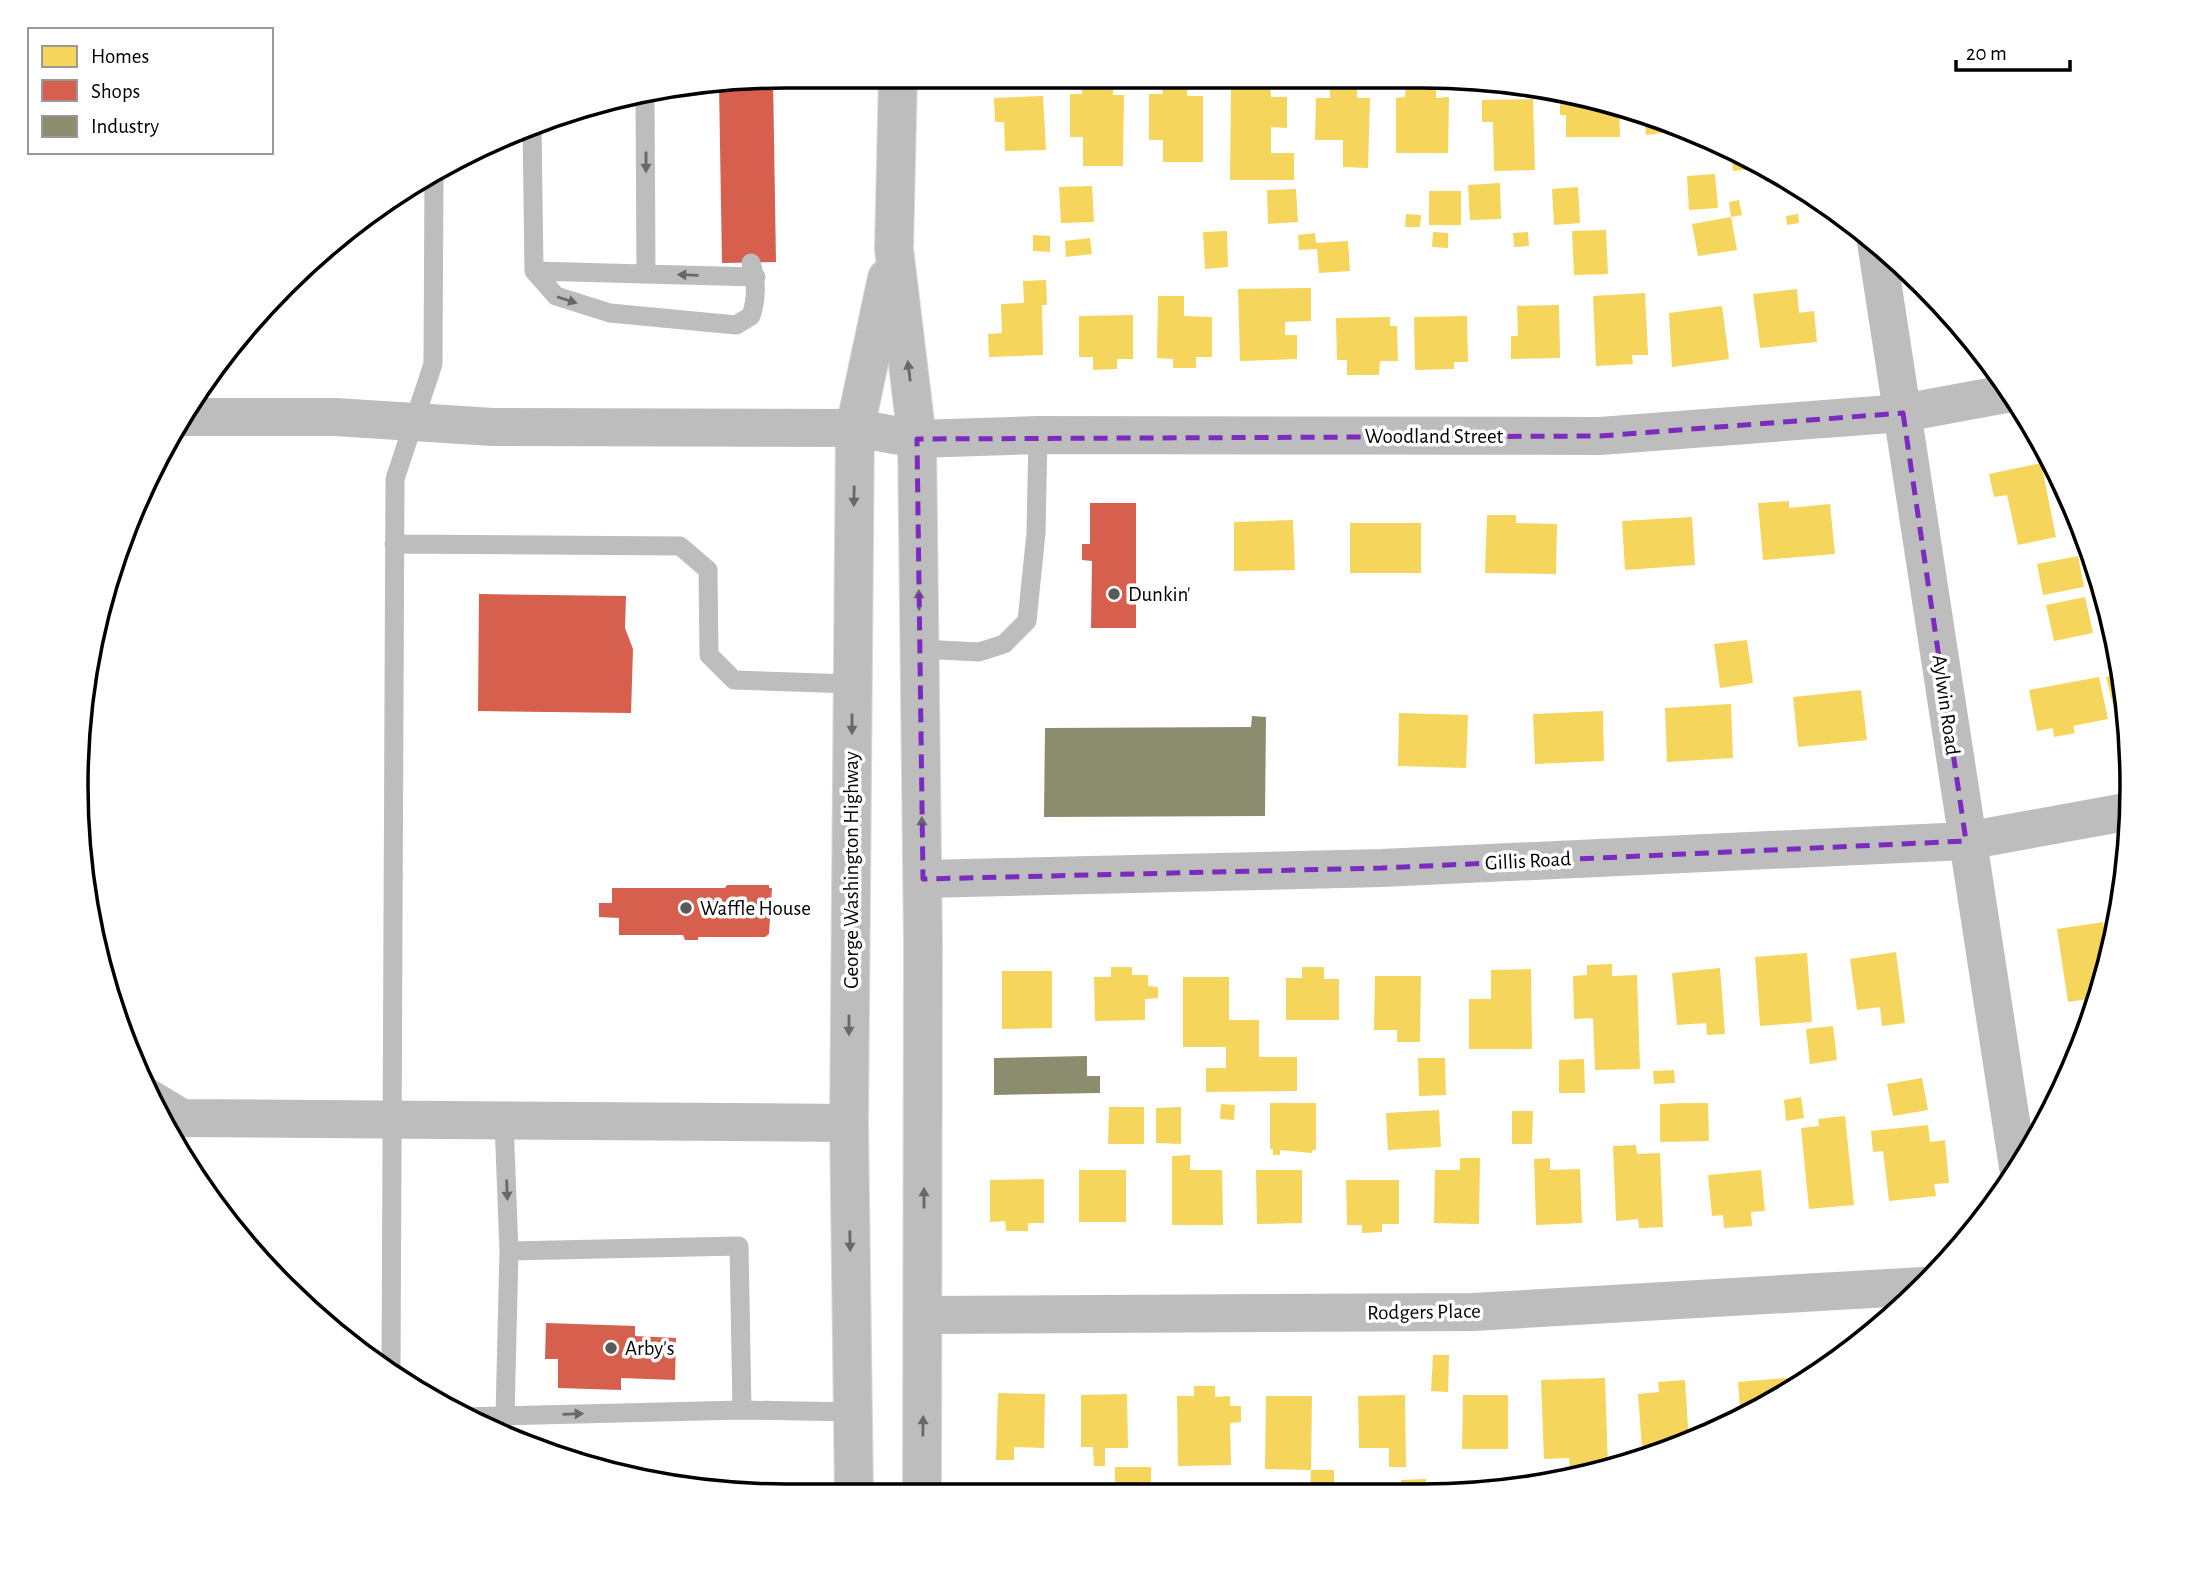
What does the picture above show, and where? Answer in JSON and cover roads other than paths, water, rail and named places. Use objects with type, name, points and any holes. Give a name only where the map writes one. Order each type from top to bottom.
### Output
[{"type":"street","name":"George Washington Highway","points":[[898,88],[894,249],[917,439],[923,880],[922,1484]]},
{"type":"street","name":"George Washington Highway","points":[[854,1484],[849,1123],[855,428],[894,249]]},
{"type":"street","name":"Aylwin Road","points":[[1878,257],[2016,1153]]},
{"type":"street","name":"Woodland Street","points":[[193,417],[335,417],[493,427],[855,428],[917,439],[1038,435],[1600,436],[1903,412],[2001,395]]},
{"type":"street","name":"Gillis Road","points":[[923,880],[1382,868],[1966,841],[2119,813]]},
{"type":"street","points":[[168,1109],[182,1118],[849,1123]]},
{"type":"street","name":"Rodgers Place","points":[[924,1315],[1473,1312],[1909,1287]]},
{"type":"lane","points":[[645,102],[646,274]]},
{"type":"lane","points":[[532,136],[534,271],[556,296],[610,313],[736,325],[751,316],[755,304],[753,270],[646,274],[534,271]]},
{"type":"lane","points":[[391,1362],[395,479],[433,364],[434,183]]},
{"type":"lane","points":[[920,649],[979,652],[1004,644],[1027,621],[1035,533],[1038,435]]},
{"type":"lane","points":[[394,544],[680,546],[708,570],[709,655],[734,680],[852,684]]},
{"type":"lane","points":[[504,1122],[509,1251],[505,1416]]},
{"type":"lane","points":[[509,1251],[739,1246],[742,1410]]},
{"type":"lane","points":[[487,1416],[742,1410],[853,1412]]},
{"type":"place","name":"Dunkin'","points":[[1114,594]]},
{"type":"place","name":"Waffle House","points":[[686,908]]},
{"type":"place","name":"Arby's","points":[[611,1348]]}]
